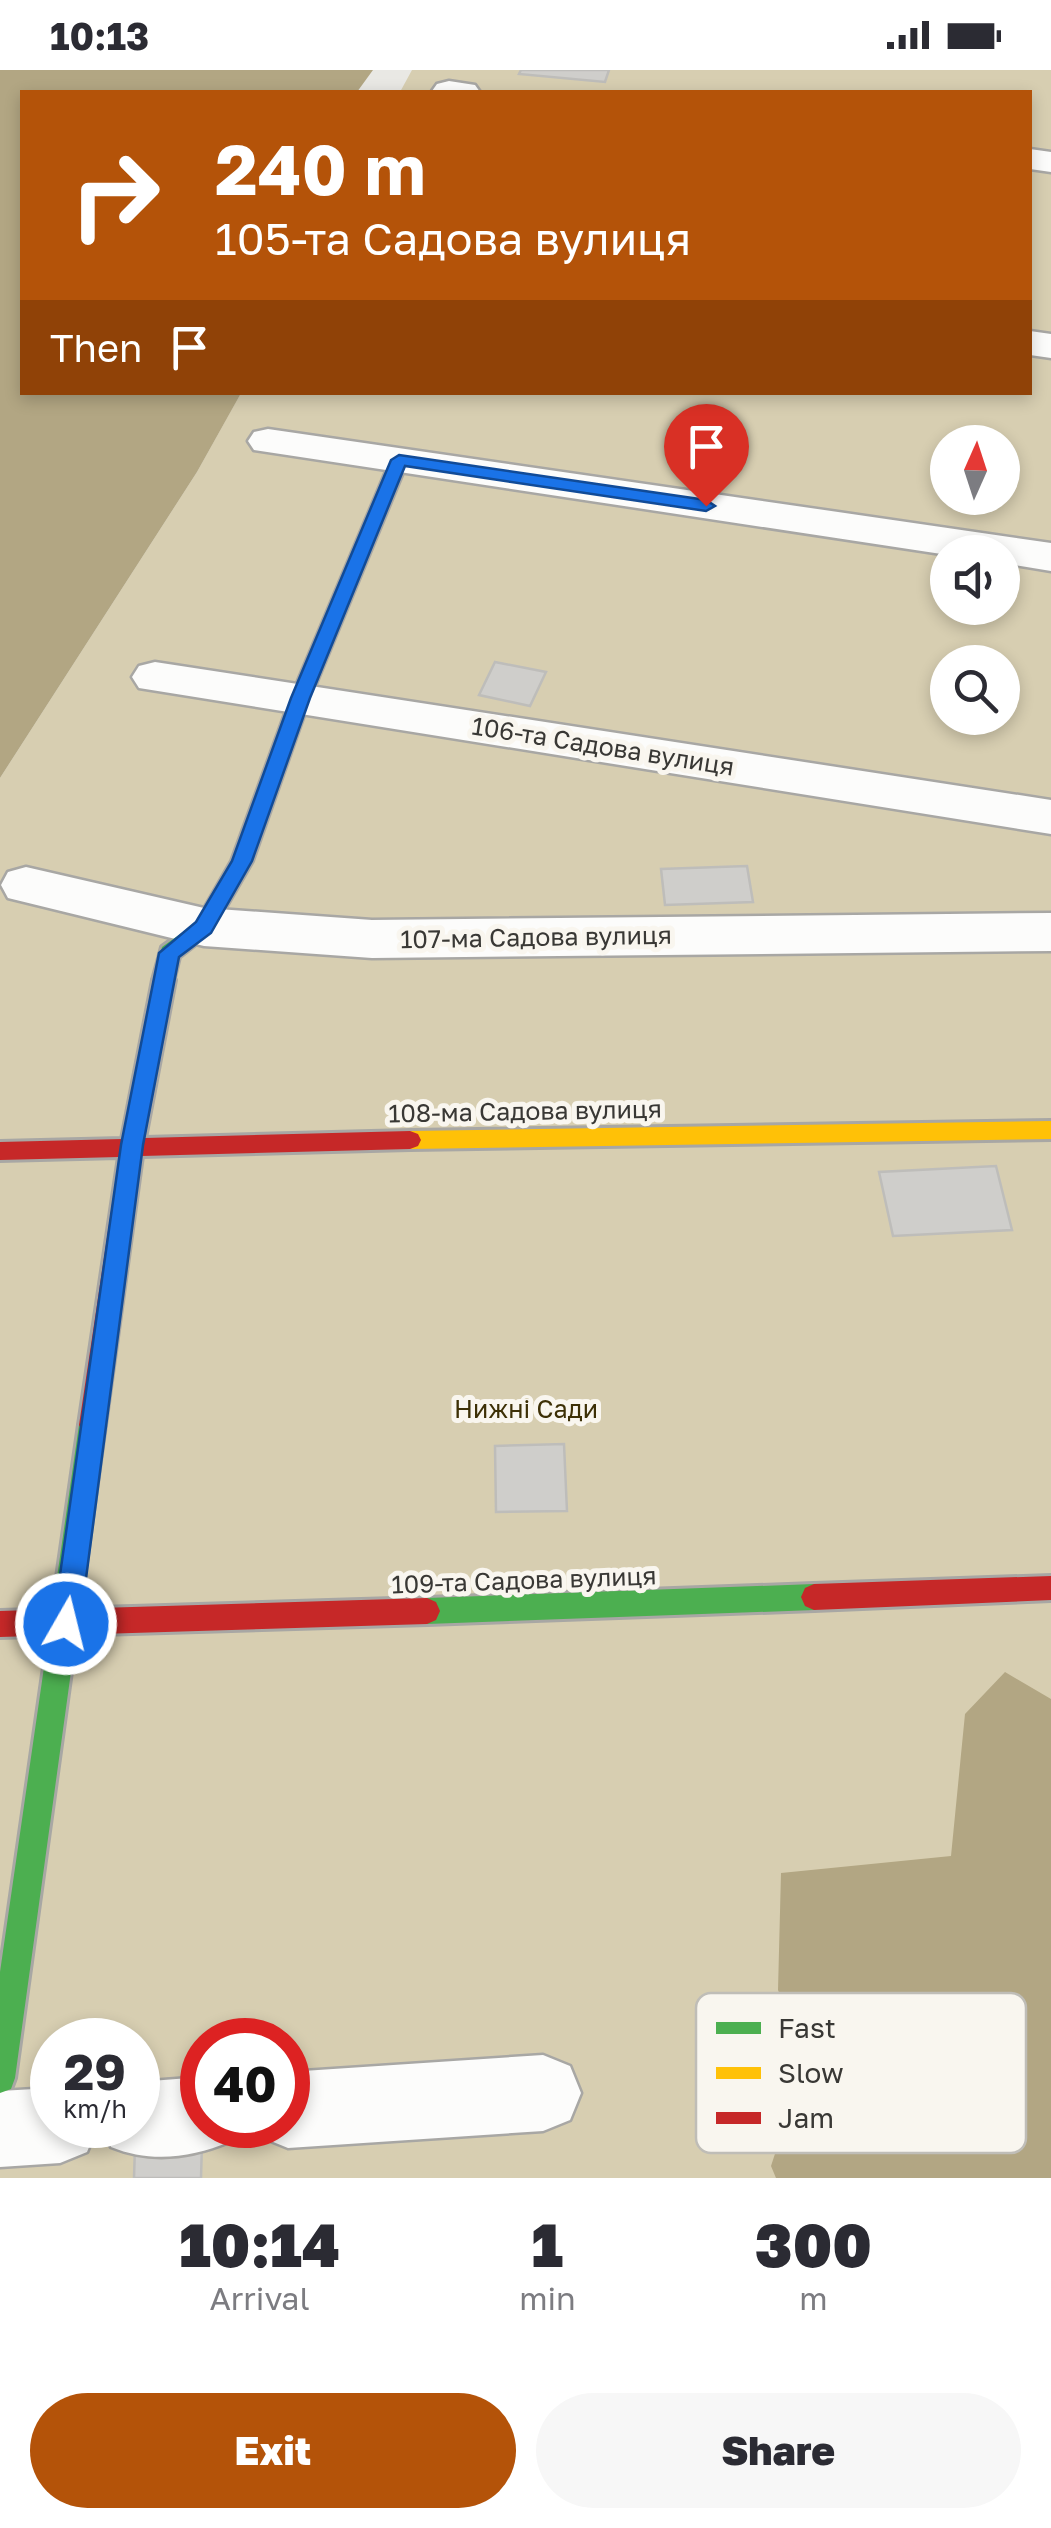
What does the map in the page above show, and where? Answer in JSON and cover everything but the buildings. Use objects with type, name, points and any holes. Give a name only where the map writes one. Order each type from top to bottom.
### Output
[{"type":"street","points":[[268,440],[1051,556]]},
{"type":"street","points":[[0,2078],[132,1145],[169,953],[204,927],[242,861],[300,698],[399,460]]},
{"type":"street","name":"106-та Садова вулиця","points":[[156,676],[1051,817]]},
{"type":"street","name":"107-ма Садова вулиця","points":[[26,885],[204,927],[372,939],[1051,932]]},
{"type":"street","name":"108-ма Садова вулиця","points":[[0,1151],[132,1145],[1051,1130]]},
{"type":"street","name":"109-та Садова вулиця","points":[[0,1624],[1051,1588]]},
{"type":"street","points":[[310,2109],[542,2093]]},
{"type":"street","points":[[0,2129],[30,2127]]},
{"type":"green space","name":"Нижні Сади","points":[[412,70],[1051,70],[1051,2178],[0,2178],[0,778],[197,472],[240,395],[1032,395],[1032,90],[401,90]]},
{"type":"shaded area","points":[[0,70],[373,70],[358,90],[20,90],[20,395],[240,395],[197,472],[0,778]]},
{"type":"shaded area","points":[[1005,1672],[1051,1699],[1051,2178],[776,2178],[771,2166],[775,2153],[1026,2153],[1026,1993],[778,1990],[781,1873],[951,1856],[965,1714]]},
{"type":"traffic: fast","points":[[164,980],[169,953],[204,927],[242,861],[300,699],[399,461]]},
{"type":"traffic: fast","points":[[0,2078],[92,1425]]},
{"type":"traffic: fast","points":[[427,1611],[814,1597]]},
{"type":"traffic: slow","points":[[410,1140],[1051,1130]]},
{"type":"traffic: jam","points":[[92,1425],[132,1145],[164,980]]},
{"type":"traffic: jam","points":[[0,1151],[410,1140]]},
{"type":"traffic: jam","points":[[814,1597],[1051,1588]]},
{"type":"traffic: jam","points":[[0,1624],[427,1611]]},
{"type":"route","points":[[66,1624],[132,1145],[169,953],[204,927],[242,861],[300,698],[399,460],[706,506]]}]
